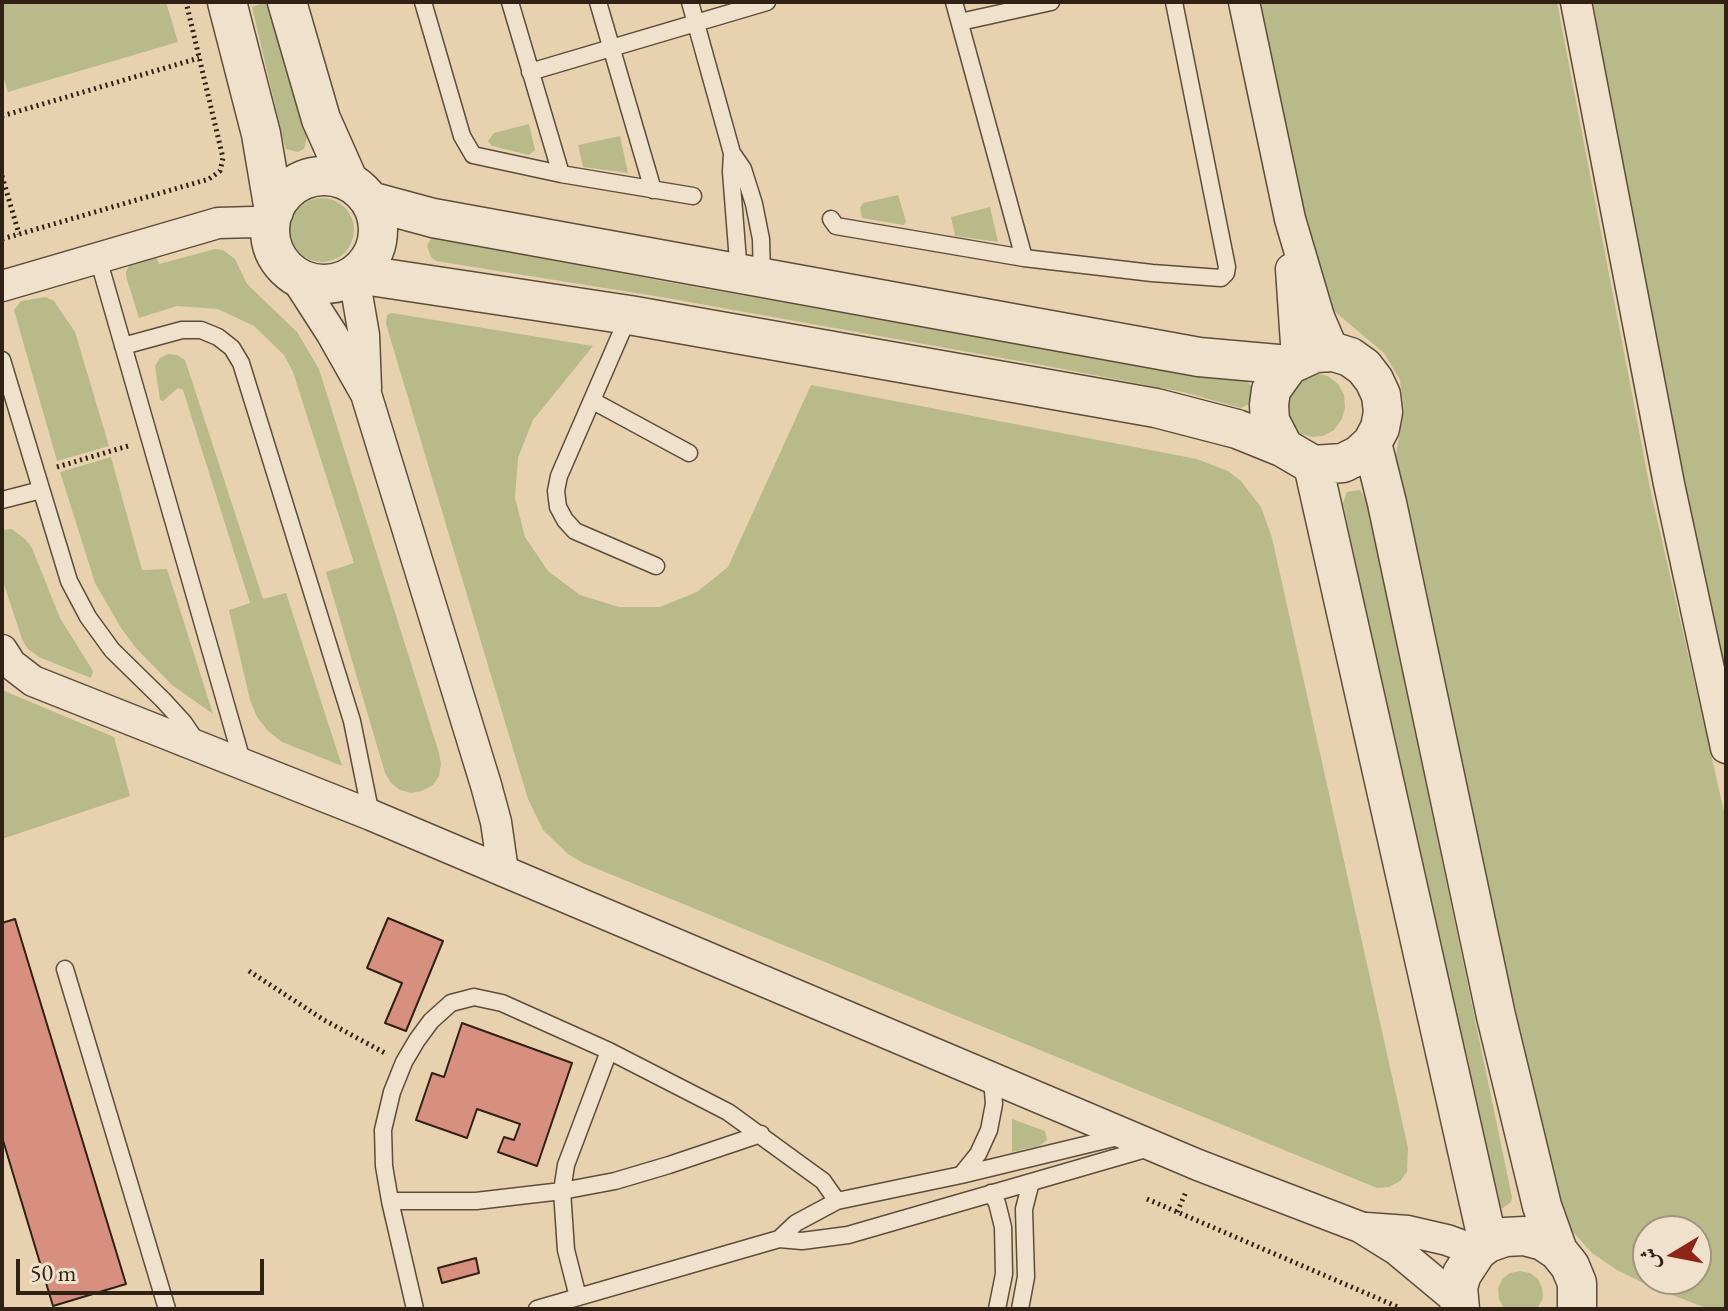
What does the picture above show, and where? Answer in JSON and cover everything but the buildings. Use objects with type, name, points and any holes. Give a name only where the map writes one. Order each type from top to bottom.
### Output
[{"type":"street","points":[[227,2],[261,134],[275,254],[294,275],[366,394],[486,785],[496,822],[503,871]]},
{"type":"street","points":[[287,2],[321,119],[379,226],[378,240],[367,264],[356,275],[339,283],[324,285],[294,275]]},
{"type":"street","points":[[1244,2],[1290,219],[1319,317],[1334,352]]},
{"type":"street","points":[[1576,2],[1669,484],[1726,748]]},
{"type":"street","points":[[272,218],[281,197],[305,180],[320,176],[335,177],[360,192],[433,218],[1227,362],[1293,362],[1315,353],[1334,352],[1350,357],[1364,367],[1381,395],[1383,412],[1380,428],[1372,443],[1359,455],[1343,463],[1298,457],[1237,429],[1156,408],[629,315],[356,275]]},
{"type":"street","points":[[2,286],[218,223],[272,218]]},
{"type":"street","points":[[1290,219],[1293,362],[1271,390],[1270,421],[1298,457],[1482,1247]]},
{"type":"street","points":[[356,275],[364,335],[366,394]]},
{"type":"street","points":[[1372,443],[1391,518],[1496,1016],[1539,1193],[1571,1281]]},
{"type":"street","points":[[2,650],[11,664],[33,681],[371,815],[1140,1140],[1360,1227],[1397,1250],[1458,1305]]},
{"type":"street","points":[[1360,1227],[1408,1231],[1482,1247]]},
{"type":"street","points":[[1458,1305],[1462,1274],[1482,1247],[1505,1237],[1524,1236],[1543,1241],[1571,1281],[1609,1309]]},
{"type":"lane","points":[[423,2],[466,147],[473,155],[561,174],[693,196]]},
{"type":"lane","points":[[510,2],[561,174]]},
{"type":"lane","points":[[598,2],[653,190]]},
{"type":"lane","points":[[690,2],[732,153],[731,172],[751,276]]},
{"type":"lane","points":[[530,72],[767,2]]},
{"type":"lane","points":[[954,2],[1024,258]]},
{"type":"lane","points":[[960,22],[1051,2]]},
{"type":"lane","points":[[831,219],[836,226],[1024,258],[1215,279],[1226,273],[1174,2]]},
{"type":"lane","points":[[732,153],[743,169],[761,239],[751,276]]},
{"type":"lane","points":[[98,258],[244,765]]},
{"type":"lane","points":[[629,315],[559,476],[556,491],[558,507],[575,531],[656,566]]},
{"type":"lane","points":[[123,346],[182,330],[201,330],[218,337],[232,348],[241,363],[352,721],[371,815]]},
{"type":"lane","points":[[2,360],[69,581],[88,617],[112,650],[184,723],[201,749]]},
{"type":"lane","points":[[593,401],[689,453]]},
{"type":"lane","points":[[2,500],[41,490]]},
{"type":"lane","points":[[65,969],[167,1309]]},
{"type":"lane","points":[[415,1309],[390,1201],[384,1166],[383,1130],[392,1092],[404,1062],[431,1021],[451,1003],[474,997],[502,1003],[609,1051],[728,1112],[823,1181],[837,1201]]},
{"type":"lane","points":[[578,1297],[566,1250],[562,1191],[566,1165],[609,1051]]},
{"type":"lane","points":[[961,1175],[978,1154],[989,1130],[994,1104],[992,1078]]},
{"type":"lane","points":[[390,1201],[476,1201],[562,1191],[615,1181],[761,1134]]},
{"type":"lane","points":[[779,1239],[796,1223],[837,1201],[1140,1140]]},
{"type":"lane","points":[[537,1309],[779,1239],[825,1239],[848,1235],[1031,1182],[1140,1140]]},
{"type":"lane","points":[[1020,1309],[1026,1277],[1024,1209],[1031,1182]]},
{"type":"lane","points":[[991,1193],[1003,1227],[1004,1274],[997,1309]]},
{"type":"path","points":[[2,239],[209,179],[220,171],[223,158],[186,2]]},
{"type":"path","points":[[2,116],[199,58]]},
{"type":"path","points":[[2,176],[19,234]]},
{"type":"path","points":[[36,473],[151,440]]},
{"type":"path","points":[[249,971],[324,1020],[404,1062]]},
{"type":"path","points":[[1147,1199],[1398,1307]]},
{"type":"green space","points":[[2,2],[166,2],[178,42],[8,92],[2,73]]},
{"type":"green space","points":[[267,2],[307,137],[304,149],[298,152],[286,149],[284,143],[252,7]]},
{"type":"green space","points":[[1257,2],[1557,2],[1650,488],[1726,820],[1726,1309],[1709,1309],[1672,1295],[1712,1295],[1712,1215],[1632,1215],[1632,1278],[1592,1253],[1571,1230],[1555,1202],[1394,464],[1404,411],[1400,380],[1384,353],[1334,311],[1315,282]]},
{"type":"green space","points":[[1593,2],[1726,2],[1726,674],[1638,258]]},
{"type":"green space","points":[[529,124],[535,150],[529,155],[492,146],[488,141],[494,133]]},
{"type":"green space","points":[[620,136],[628,173],[583,167],[578,145]]},
{"type":"green space","points":[[898,195],[906,221],[904,225],[862,218],[860,208],[863,203]]},
{"type":"green space","points":[[322,198],[334,200],[345,207],[352,218],[352,242],[345,253],[334,260],[322,262],[310,260],[299,253],[292,242],[290,230],[292,218],[299,207],[310,200]]},
{"type":"green space","points":[[990,207],[998,242],[955,236],[951,217]]},
{"type":"green space","points":[[440,234],[529,256],[667,282],[1051,350],[1246,380],[1254,389],[1253,402],[1241,408],[1183,392],[1047,366],[661,297],[436,261],[427,246]]},
{"type":"green space","points":[[215,249],[223,250],[235,259],[247,284],[297,332],[319,369],[439,753],[439,776],[433,785],[422,791],[411,793],[400,790],[385,773],[326,572],[354,563],[293,372],[284,355],[254,326],[218,309],[177,306],[139,318],[126,276],[131,263],[156,256],[159,264]]},
{"type":"green space","points":[[46,297],[54,301],[75,332],[109,446],[57,461],[14,310],[21,301]]},
{"type":"green space","points":[[392,313],[593,346],[533,420],[518,458],[515,498],[525,537],[548,571],[580,595],[619,607],[660,607],[697,592],[728,567],[811,385],[1197,459],[1228,471],[1241,481],[1261,507],[1272,538],[1408,1148],[1407,1172],[1400,1181],[1389,1187],[1377,1188],[583,863],[568,854],[543,830],[528,799],[386,324],[387,315]]},
{"type":"green space","points":[[168,354],[185,360],[263,599],[286,593],[342,766],[282,742],[257,717],[250,700],[229,610],[250,603],[183,390],[178,388],[163,401],[160,400],[155,366],[160,358]]},
{"type":"green space","points":[[1316,373],[1328,376],[1338,384],[1344,395],[1345,408],[1334,430],[1323,436],[1311,437],[1289,426],[1285,390],[1293,381]]},
{"type":"green space","points":[[111,457],[142,570],[167,569],[213,714],[172,685],[136,648],[95,583],[60,472]]},
{"type":"green space","points":[[1360,490],[1367,501],[1512,1197],[1503,1208],[1498,1208],[1491,1201],[1343,503],[1347,492]]},
{"type":"green space","points":[[12,529],[32,548],[60,618],[93,671],[91,678],[39,657],[27,648],[22,639],[2,578],[2,530]]},
{"type":"green space","points":[[2,690],[114,737],[130,796],[2,839]]},
{"type":"green space","points":[[1012,1119],[1045,1131],[1047,1140],[1039,1146],[1012,1152]]},
{"type":"green space","points":[[1520,1271],[1538,1279],[1543,1298],[1537,1309],[1504,1309],[1499,1299],[1498,1289],[1502,1279]]}]
